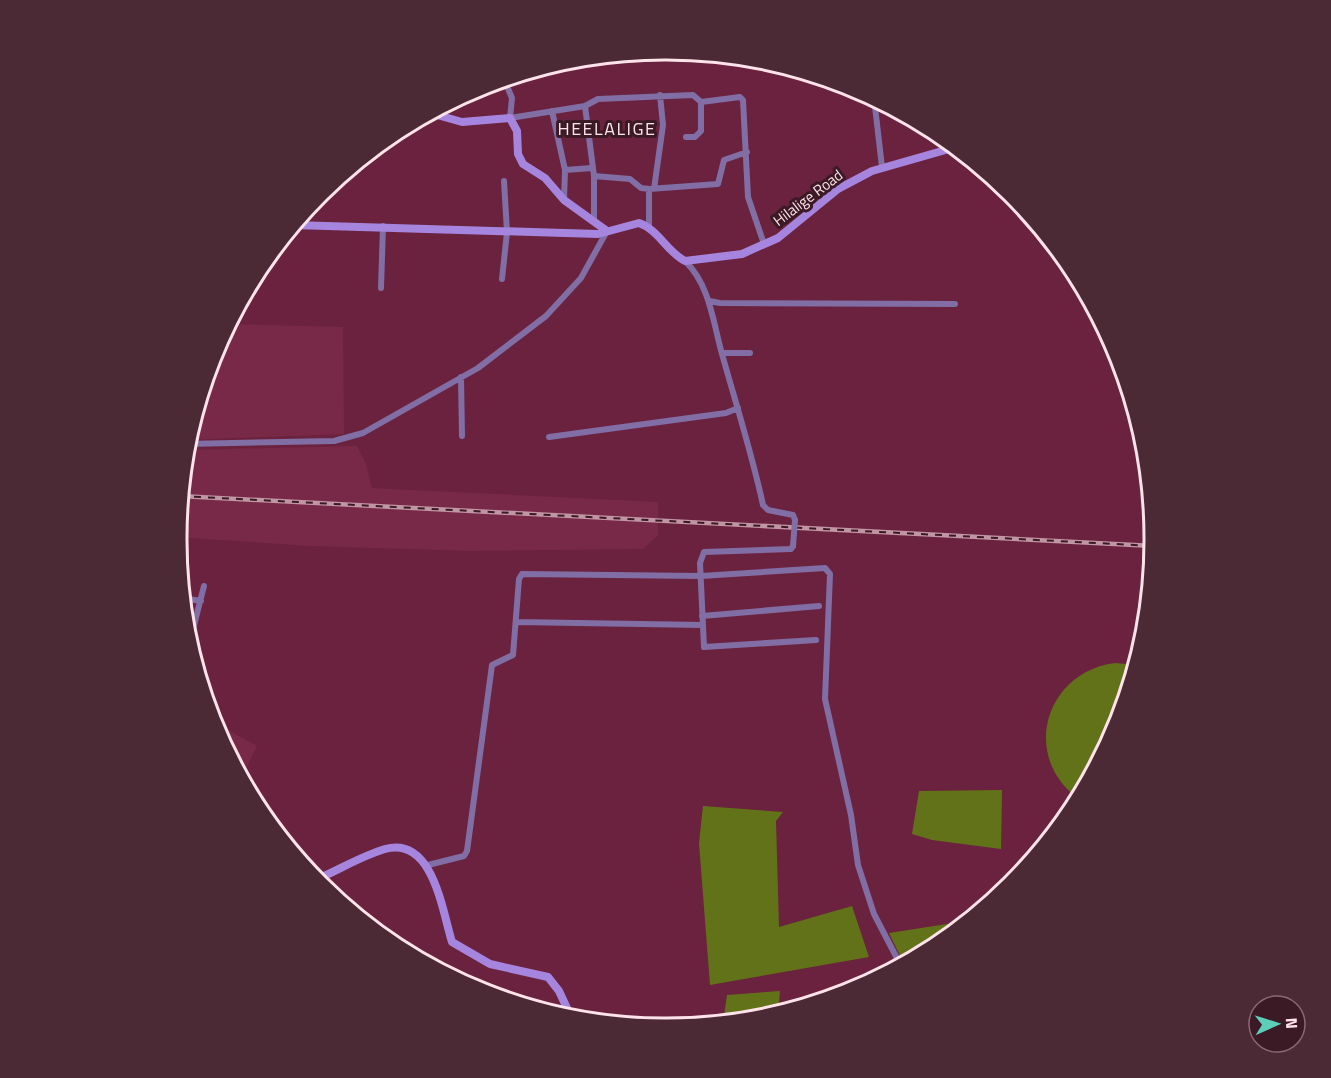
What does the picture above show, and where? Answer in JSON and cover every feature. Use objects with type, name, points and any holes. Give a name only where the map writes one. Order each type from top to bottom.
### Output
[{"type":"street","points":[[507,87],[512,98],[510,118],[517,131],[518,154],[523,164],[545,178],[564,200],[607,231]]},
{"type":"street","points":[[441,116],[462,122],[510,118],[585,106],[598,99],[693,94],[701,102],[701,131],[695,137],[686,137]]},
{"type":"street","points":[[649,226],[651,189],[663,125],[660,95]]},
{"type":"street","points":[[701,102],[742,99],[748,197],[764,244]]},
{"type":"street","points":[[585,106],[594,176],[594,221]]},
{"type":"street","points":[[875,108],[882,166]]},
{"type":"street","points":[[552,111],[565,170],[564,200]]},
{"type":"street","name":"Hilalige Road","points":[[685,261],[742,254],[778,238],[838,189],[882,166],[944,150]]},
{"type":"street","points":[[594,176],[630,178],[641,188],[651,189],[718,184],[724,160],[747,152]]},
{"type":"street","points":[[565,170],[592,168]]},
{"type":"street","points":[[502,279],[507,232],[504,181]]},
{"type":"street","points":[[303,225],[384,225],[507,232],[598,234],[639,223],[649,226],[661,243],[695,271],[708,301],[754,462],[763,505],[768,510],[793,515],[795,520],[791,549],[704,552],[700,558],[704,647],[816,640]]},
{"type":"street","points":[[381,288],[384,225]]},
{"type":"street","points":[[196,444],[309,442],[351,437],[389,420],[478,368],[546,316],[581,278],[607,231]]},
{"type":"street","points":[[708,301],[955,304]]},
{"type":"street","points":[[722,353],[750,353]]},
{"type":"street","points":[[461,377],[462,436]]},
{"type":"street","points":[[549,437],[726,413],[738,408]]},
{"type":"street","points":[[428,865],[466,854],[492,665],[513,655],[519,579],[522,574],[701,576],[825,568],[829,571],[825,699],[851,815],[858,865],[874,914],[896,959]]},
{"type":"street","points":[[194,622],[204,586]]},
{"type":"street","points":[[191,600],[201,602]]},
{"type":"street","points":[[702,616],[819,606]]},
{"type":"street","points":[[516,622],[703,625]]},
{"type":"street","points":[[325,876],[385,849],[399,847],[421,858],[428,865],[452,942],[490,964],[548,977],[560,991],[568,1008]]},
{"type":"shaded area","points":[[237,324],[343,327],[344,434],[197,440],[212,385]]},
{"type":"shaded area","points":[[357,446],[366,464],[372,488],[658,502],[658,535],[643,549],[471,551],[310,546],[187,538],[191,476],[195,450]]},
{"type":"shaded area","points":[[226,729],[257,746],[246,769]]},
{"type":"green space","points":[[1115,663],[1128,664],[1108,722],[1072,792],[1061,781],[1050,761],[1046,740],[1049,719],[1057,699],[1072,682],[1091,670]]},
{"type":"green space","points":[[1002,790],[1001,849],[932,840],[912,834],[919,791]]},
{"type":"green space","points":[[703,806],[783,812],[776,821],[779,927],[852,906],[869,957],[710,985],[699,843]]},
{"type":"green space","points":[[951,923],[900,956],[889,933]]},
{"type":"green space","points":[[780,991],[779,1004],[724,1014],[727,995]]},
{"type":"railway","points":[[189,496],[1144,545]]},
{"type":"district","name":"HEELALIGE","points":[[607,129]]}]
